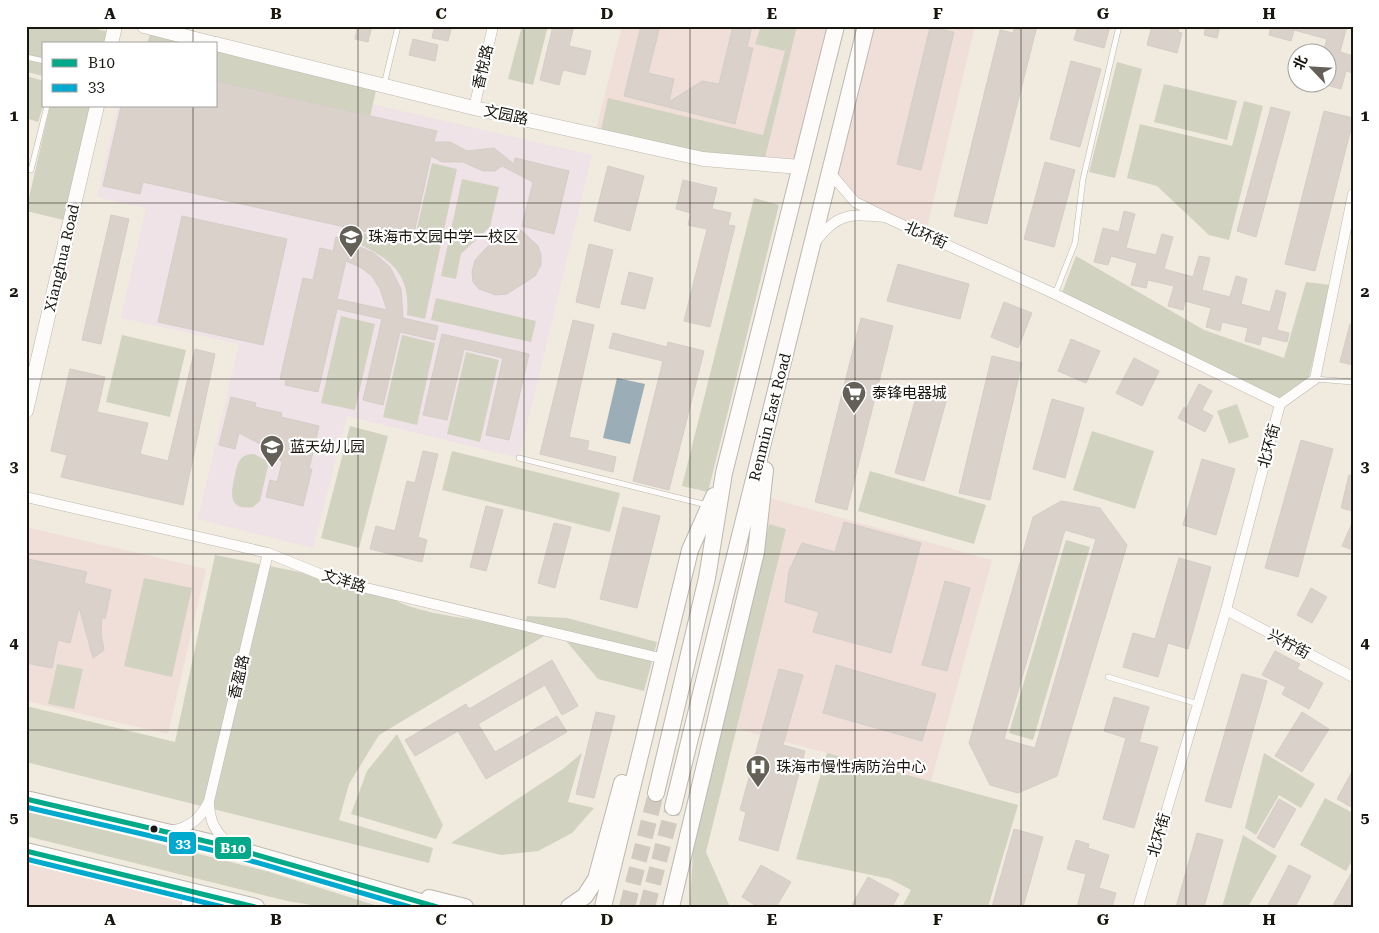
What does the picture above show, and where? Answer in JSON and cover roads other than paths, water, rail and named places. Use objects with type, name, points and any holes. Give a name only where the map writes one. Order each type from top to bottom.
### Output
[{"type":"main road","name":"Renmin East Road","points":[[656,793],[707,578],[724,474],[836,26]]},
{"type":"main road","name":"Renmin East Road","points":[[673,807],[831,174],[866,26]]},
{"type":"main road","points":[[671,907],[756,552],[771,414]]},
{"type":"main road","points":[[603,907],[690,550],[724,474]]},
{"type":"main road","points":[[569,907],[585,896],[596,879],[622,780],[645,734]]},
{"type":"main road","points":[[26,799],[242,850],[438,907]]},
{"type":"main road","points":[[684,907],[692,823]]},
{"type":"main road","points":[[26,851],[188,899],[256,907]]},
{"type":"main road","points":[[333,876],[466,907]]},
{"type":"main road","points":[[608,881],[609,907]]},
{"type":"street","points":[[111,42],[115,26]]},
{"type":"street","name":"文园路","points":[[144,26],[208,42]]},
{"type":"street","name":"香悅路","points":[[474,108],[493,26]]},
{"type":"street","name":"文园路","points":[[218,44],[474,108],[703,158],[800,167]]},
{"type":"street","name":"Xianghua Road","points":[[26,410],[32,361],[96,108]]},
{"type":"street","name":"北环街","points":[[831,174],[855,202],[1055,294],[1280,404],[1226,610],[1138,907]]},
{"type":"street","points":[[1280,404],[1316,379],[1353,194]]},
{"type":"street","name":"北环街","points":[[813,246],[833,222],[846,216],[885,217]]},
{"type":"street","name":"文洋路","points":[[26,497],[268,553],[337,580],[664,659]]},
{"type":"street","name":"香盈路","points":[[209,801],[268,553]]},
{"type":"street","name":"兴柠街","points":[[1226,610],[1353,677]]},
{"type":"street","points":[[162,831],[176,830],[192,823],[200,817],[209,801]]},
{"type":"street","points":[[209,801],[209,811],[215,829],[230,844],[242,850]]},
{"type":"lane","points":[[384,86],[398,26]]},
{"type":"lane","points":[[1055,294],[1076,243],[1083,178],[1119,26]]},
{"type":"lane","points":[[26,57],[42,61]]},
{"type":"lane","points":[[31,170],[46,108]]},
{"type":"lane","points":[[1316,379],[1353,382]]},
{"type":"lane","points":[[518,458],[710,506]]},
{"type":"lane","points":[[1108,677],[1198,704]]},
{"type":"water","points":[[617,378],[645,384],[630,444],[603,438]]},
{"type":"tunnel","points":[[627,907],[656,793]]},
{"type":"tunnel","points":[[647,907],[673,807]]},
{"type":"place","name":"珠海市文园中学一校区","points":[[351,258]]},
{"type":"place","name":"泰锋电器城","points":[[854,414]]},
{"type":"place","name":"蓝天幼儿园","points":[[272,468]]},
{"type":"place","name":"珠海市慢性病防治中心","points":[[758,788]]}]
